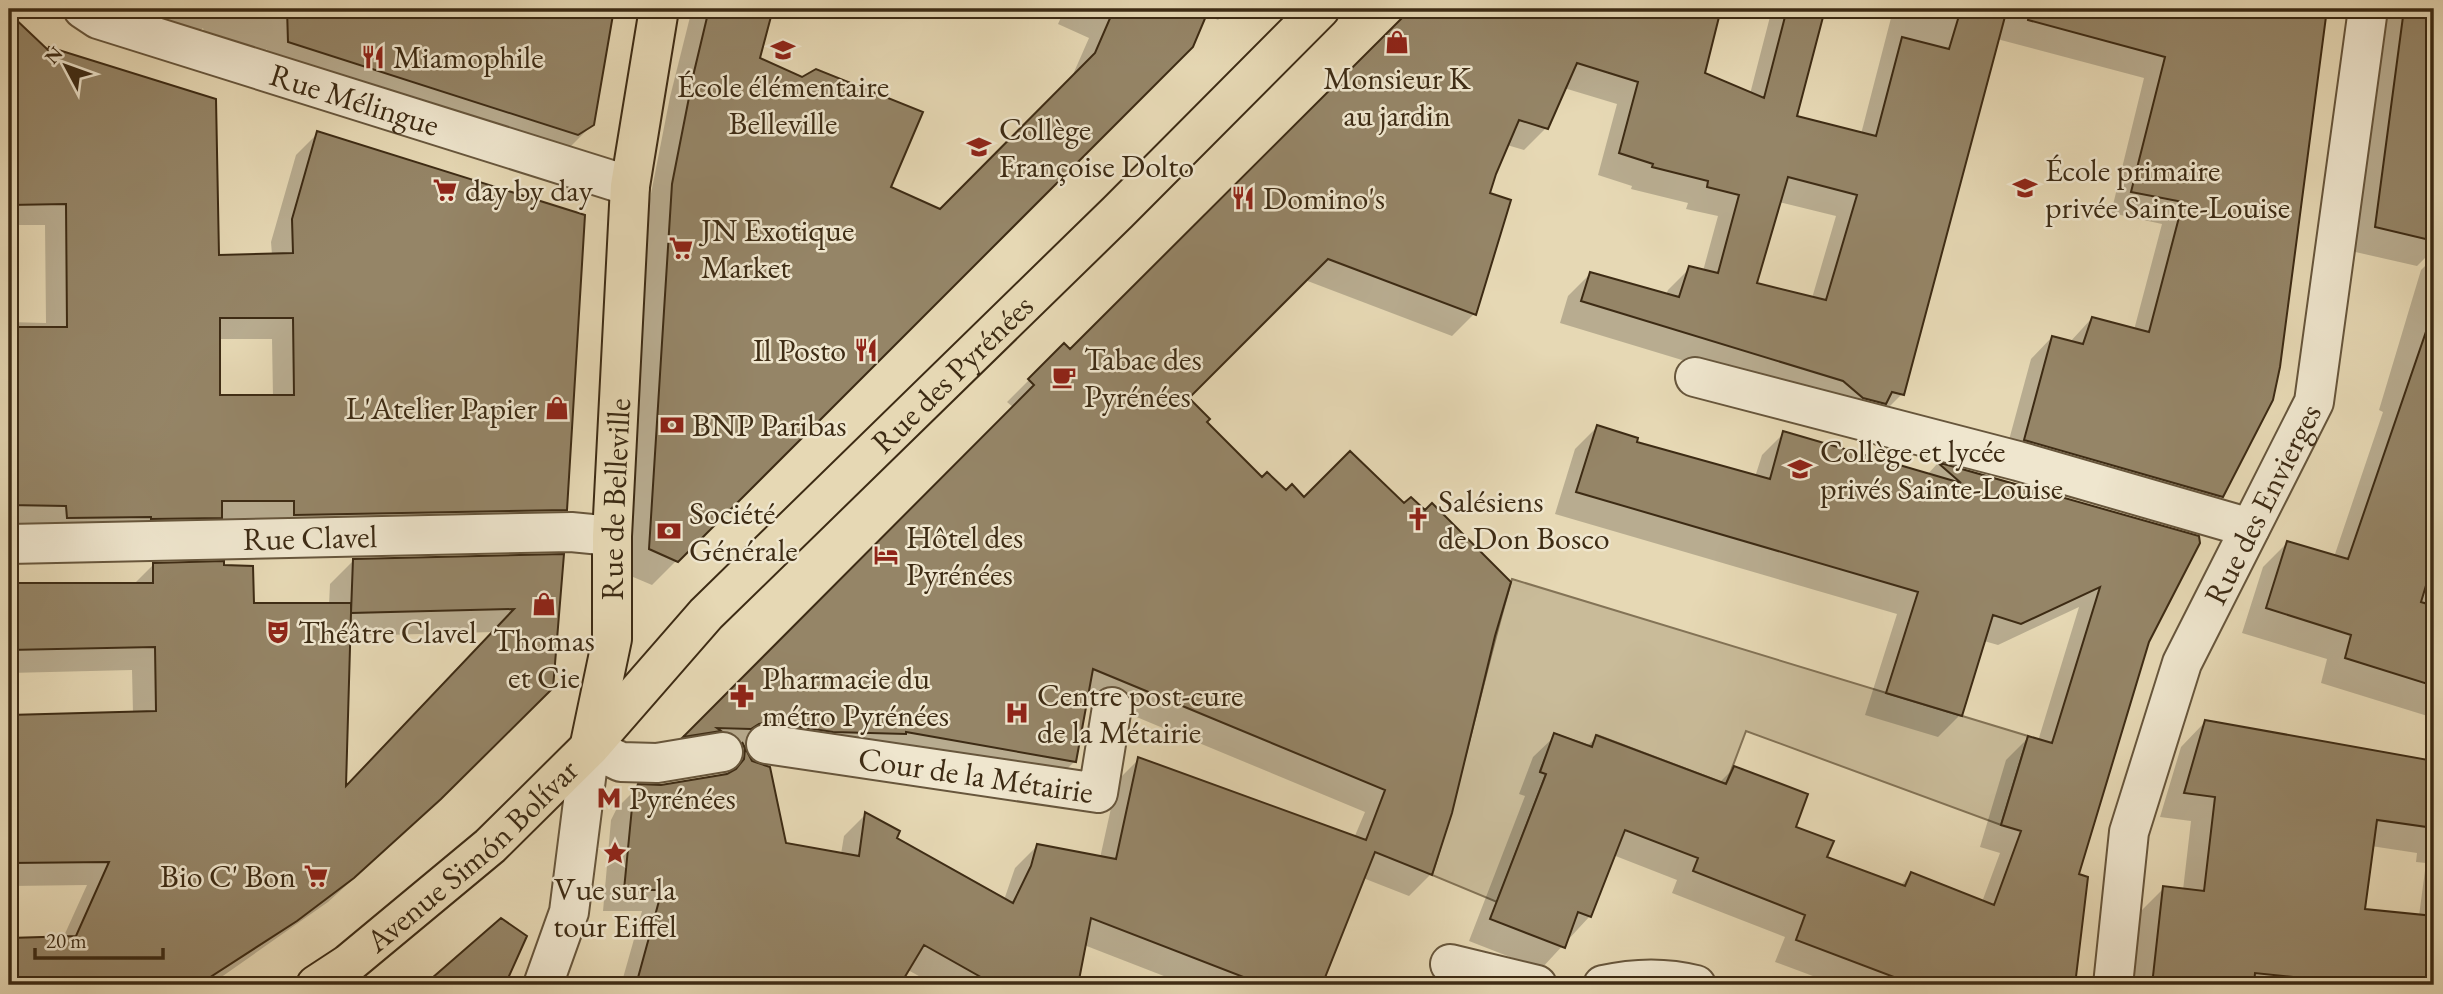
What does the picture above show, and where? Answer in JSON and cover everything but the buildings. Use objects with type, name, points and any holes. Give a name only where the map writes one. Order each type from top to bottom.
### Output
[{"type":"main road","name":"Rue de Belleville","points":[[590,747],[612,639],[611,536],[630,186],[659,9]]},
{"type":"main road","name":"Rue des Pyrénées","points":[[590,747],[706,614],[1118,212],[1320,9]]},
{"type":"main road","name":"Avenue Simón Bolívar","points":[[316,985],[348,964],[490,846],[590,747]]},
{"type":"street","name":"Rue Mélingue","points":[[83,9],[98,19],[630,186]]},
{"type":"street","name":"Rue des Envierges","points":[[2113,985],[2129,832],[2182,663],[2314,402],[2368,9]]},
{"type":"street","points":[[1695,377],[2018,461],[2250,528]]},
{"type":"street","name":"Rue Clavel","points":[[9,544],[571,532],[611,536]]},
{"type":"street","name":"Cour de la Métairie","points":[[766,744],[1098,793],[1112,707]]},
{"type":"street","points":[[590,747],[621,762],[657,763],[723,752]]},
{"type":"street","name":"Rue de Belleville","points":[[543,985],[569,912],[590,747]]},
{"type":"street","points":[[1450,964],[1537,985]]},
{"type":"street","points":[[1603,985],[1632,978],[1696,985]]},
{"type":"shaded area","points":[[1512,579],[2028,736],[2001,825],[1746,731],[1726,784],[1597,735],[1592,747],[1555,734],[1540,771],[1546,774],[1497,902],[1432,875],[1454,802]]},
{"type":"place","name":"Monsieur K au jardin","points":[[1397,42]]},
{"type":"place","name":"École élémentaire Belleville","points":[[783,50]]},
{"type":"place","name":"Miamophile","points":[[373,57]]},
{"type":"place","name":"Collège Françoise Dolto","points":[[979,147]]},
{"type":"place","name":"École primaire privée Sainte-Louise","points":[[2025,188]]},
{"type":"place","name":"day by day","points":[[445,190]]},
{"type":"place","name":"Domino's","points":[[1243,198]]},
{"type":"place","name":"JN Exotique Market","points":[[681,248]]},
{"type":"place","name":"Il Posto","points":[[866,350]]},
{"type":"place","name":"Tabac des Pyrénées","points":[[1064,377]]},
{"type":"place","name":"L'Atelier Papier","points":[[557,408]]},
{"type":"place","name":"BNP Paribas","points":[[672,425]]},
{"type":"place","name":"Collège et lycée privés Sainte-Louise","points":[[1800,469]]},
{"type":"place","name":"Salésiens de Don Bosco","points":[[1418,519]]},
{"type":"place","name":"Société Générale","points":[[669,531]]},
{"type":"place","name":"Hôtel des Pyrénées","points":[[886,555]]},
{"type":"place","name":"Thomas et Cie","points":[[544,604]]},
{"type":"place","name":"Théâtre Clavel","points":[[278,632]]},
{"type":"place","name":"Pharmacie du métro Pyrénées","points":[[742,696]]},
{"type":"place","name":"Centre post-cure de la Métairie","points":[[1017,713]]},
{"type":"place","name":"Pyrénées","points":[[609,798]]},
{"type":"place","name":"Vue sur la tour Eiffel","points":[[615,853]]},
{"type":"place","name":"Bio C' Bon","points":[[316,876]]}]
